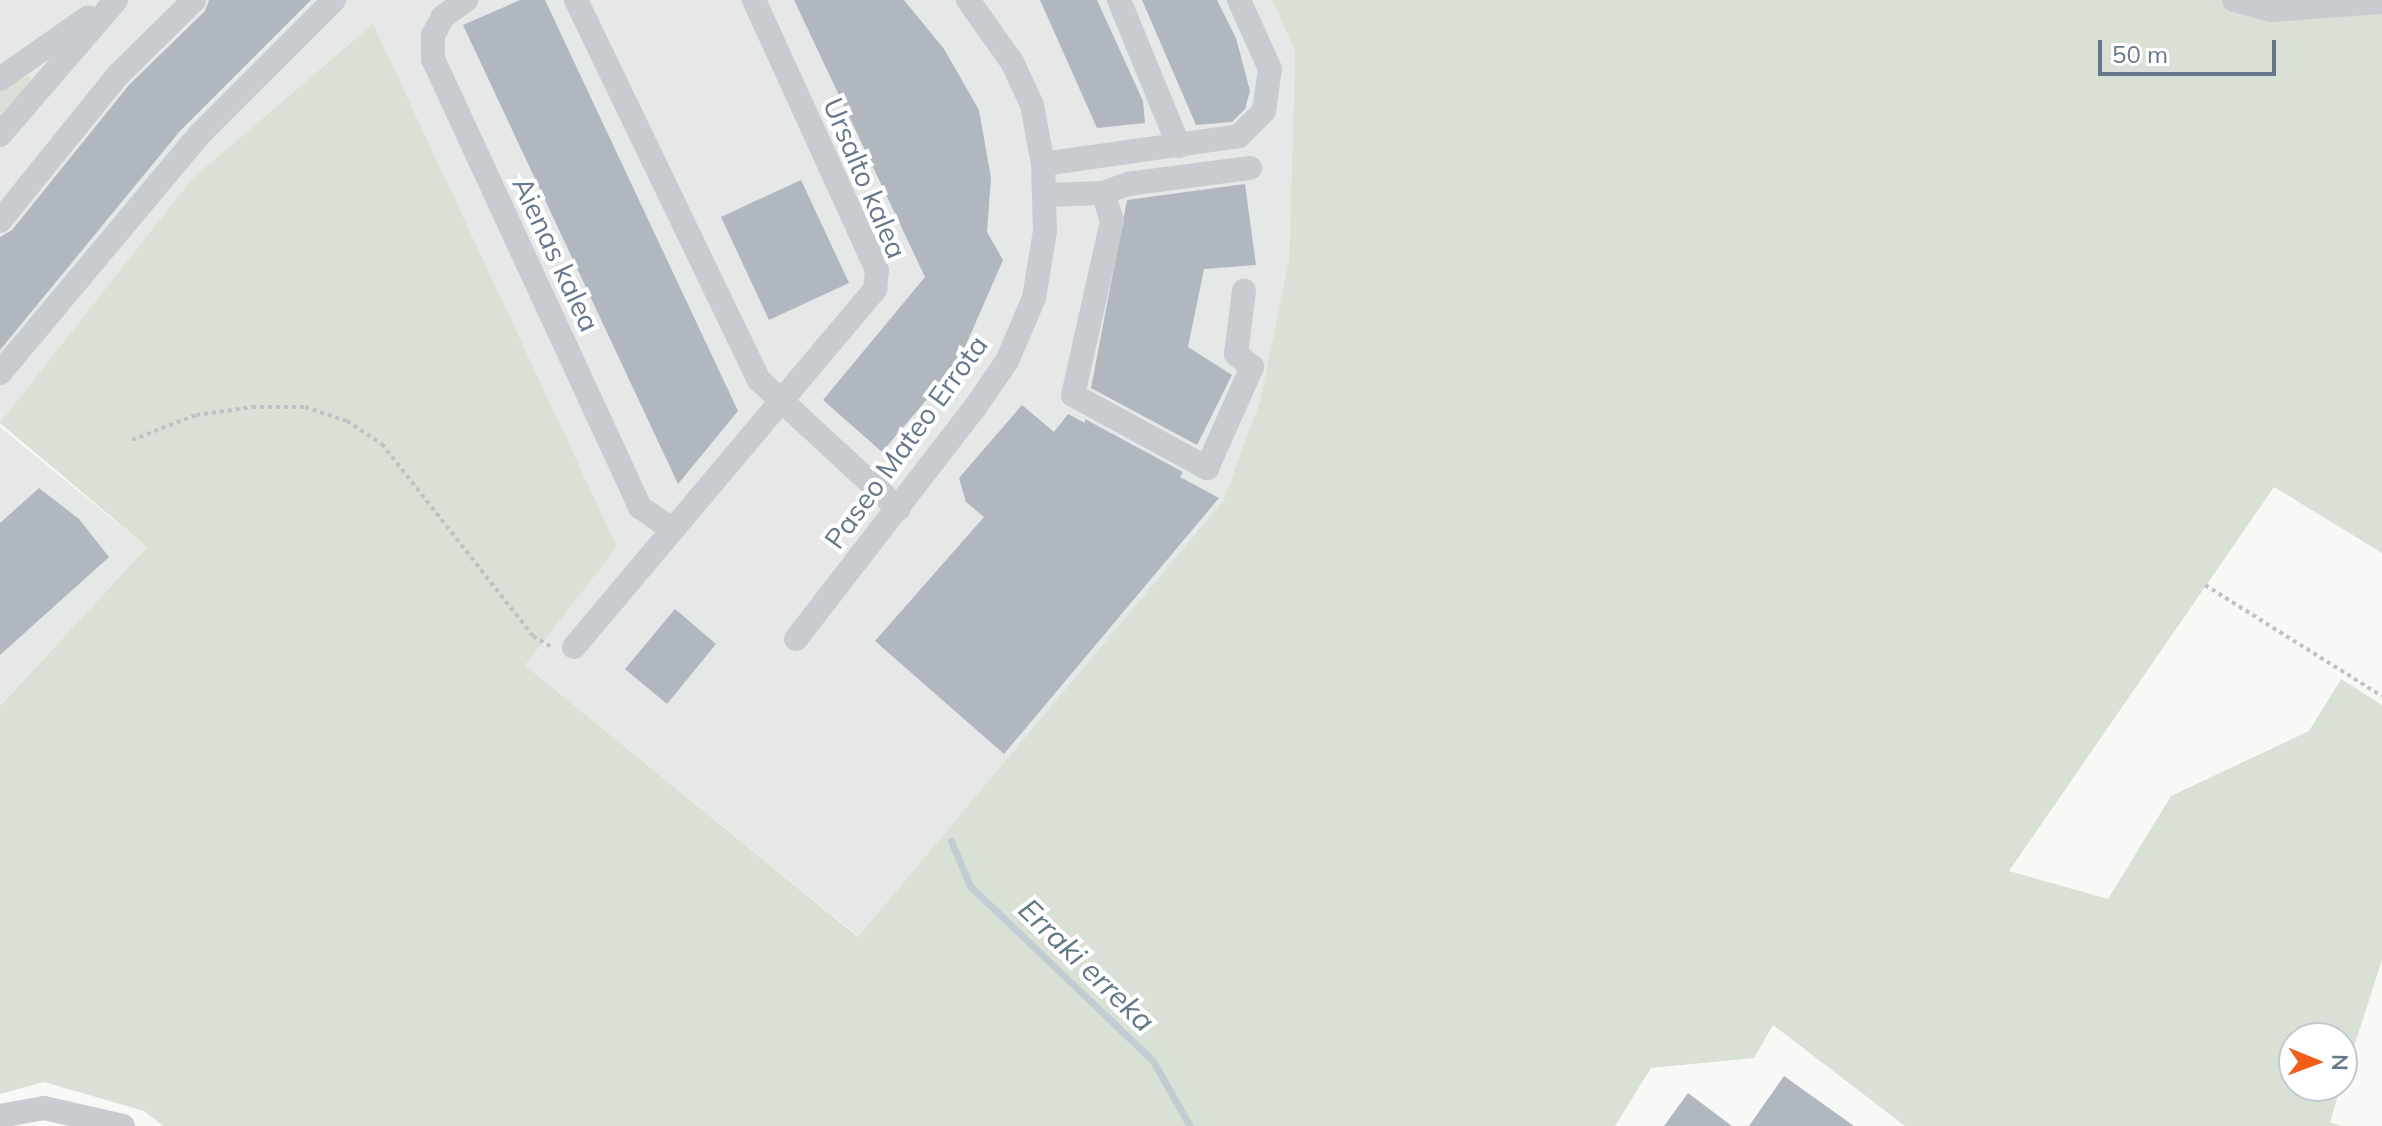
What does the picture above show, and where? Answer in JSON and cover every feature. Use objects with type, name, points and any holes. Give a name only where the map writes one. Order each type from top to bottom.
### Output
[{"type":"street","points":[[0,79],[115,0]]},
{"type":"street","points":[[0,135],[115,0]]},
{"type":"street","points":[[0,221],[118,75],[194,0]]},
{"type":"street","points":[[0,373],[199,135],[334,0]]},
{"type":"street","name":"Aienas kalea","points":[[466,0],[443,17],[433,35],[433,59],[640,507],[671,529]]},
{"type":"street","points":[[576,0],[759,380],[780,404],[899,509]]},
{"type":"street","name":"Ursalto kalea","points":[[574,647],[875,289],[877,270],[754,0]]},
{"type":"street","name":"Paseo Mateo Errota","points":[[796,639],[899,509],[1007,361],[1034,298],[1045,231],[1043,164],[1032,105],[1012,62],[968,0]]},
{"type":"street","points":[[1119,0],[1179,146]]},
{"type":"street","points":[[1043,164],[1239,136],[1264,111],[1270,69],[1239,0]]},
{"type":"street","points":[[2234,0],[2271,10],[2382,2]]},
{"type":"street","points":[[1044,195],[1103,193],[1128,184],[1250,168]]},
{"type":"street","points":[[1103,193],[1112,221],[1073,395],[1207,468],[1252,367],[1236,354],[1244,291]]},
{"type":"street","points":[[0,1116],[44,1108],[123,1126]]},
{"type":"path","points":[[132,440],[196,415],[252,407],[305,407],[347,421],[382,444],[533,636],[556,650],[574,647]]},
{"type":"path","points":[[2205,585],[2382,696]]},
{"type":"shaded area","points":[[0,0],[1272,0],[1295,52],[1289,258],[1260,401],[1223,501],[859,937],[525,665],[0,423]]},
{"type":"shaded area","points":[[1272,0],[2382,0],[2382,553],[2274,487],[2009,871],[2108,899],[2171,796],[2309,731],[2341,679],[2382,705],[2382,960],[2358,1034],[2358,1022],[2278,1022],[2278,1102],[2336,1102],[2330,1122],[2341,1126],[1905,1126],[1773,1025],[1754,1058],[1651,1068],[1615,1126],[163,1126],[144,1111],[44,1082],[0,1094],[0,706],[147,547],[0,423],[192,179],[373,24],[617,547],[525,665],[858,937],[1223,501],[1260,401],[1289,258],[1295,52]]},
{"type":"shaded area","points":[[29,75],[32,82],[0,122],[0,89]]},
{"type":"shaded area","points":[[0,427],[147,547],[0,706]]},
{"type":"building","points":[[209,0],[311,0],[180,131],[0,350],[0,237],[12,230],[129,85],[205,11]]},
{"type":"building","points":[[520,0],[545,0],[738,411],[678,484],[463,25]]},
{"type":"building","points":[[794,0],[904,0],[944,49],[979,110],[991,178],[987,232],[1003,260],[958,363],[882,452],[823,400],[925,277]]},
{"type":"building","points":[[1040,0],[1097,0],[1143,101],[1145,123],[1097,128]]},
{"type":"building","points":[[1142,0],[1217,0],[1236,38],[1250,91],[1245,109],[1232,122],[1196,125]]},
{"type":"building","points":[[801,180],[849,283],[769,320],[721,217]]},
{"type":"building","points":[[1245,184],[1256,265],[1204,269],[1188,347],[1232,375],[1197,445],[1091,388],[1127,200]]},
{"type":"building","points":[[1022,405],[1054,432],[1068,414],[1085,423],[1085,419],[1183,472],[1180,477],[1219,498],[1004,754],[875,641],[984,517],[966,502],[959,478]]},
{"type":"building","points":[[39,488],[79,519],[109,557],[0,655],[0,523]]},
{"type":"building","points":[[675,609],[716,644],[667,704],[625,669]]},
{"type":"building","points":[[1784,1076],[1854,1126],[1749,1126]]},
{"type":"building","points":[[1688,1093],[1732,1126],[1664,1126]]},
{"type":"waterway","name":"Erraki erreka","points":[[951,841],[970,886],[1153,1061],[1190,1126]]}]
